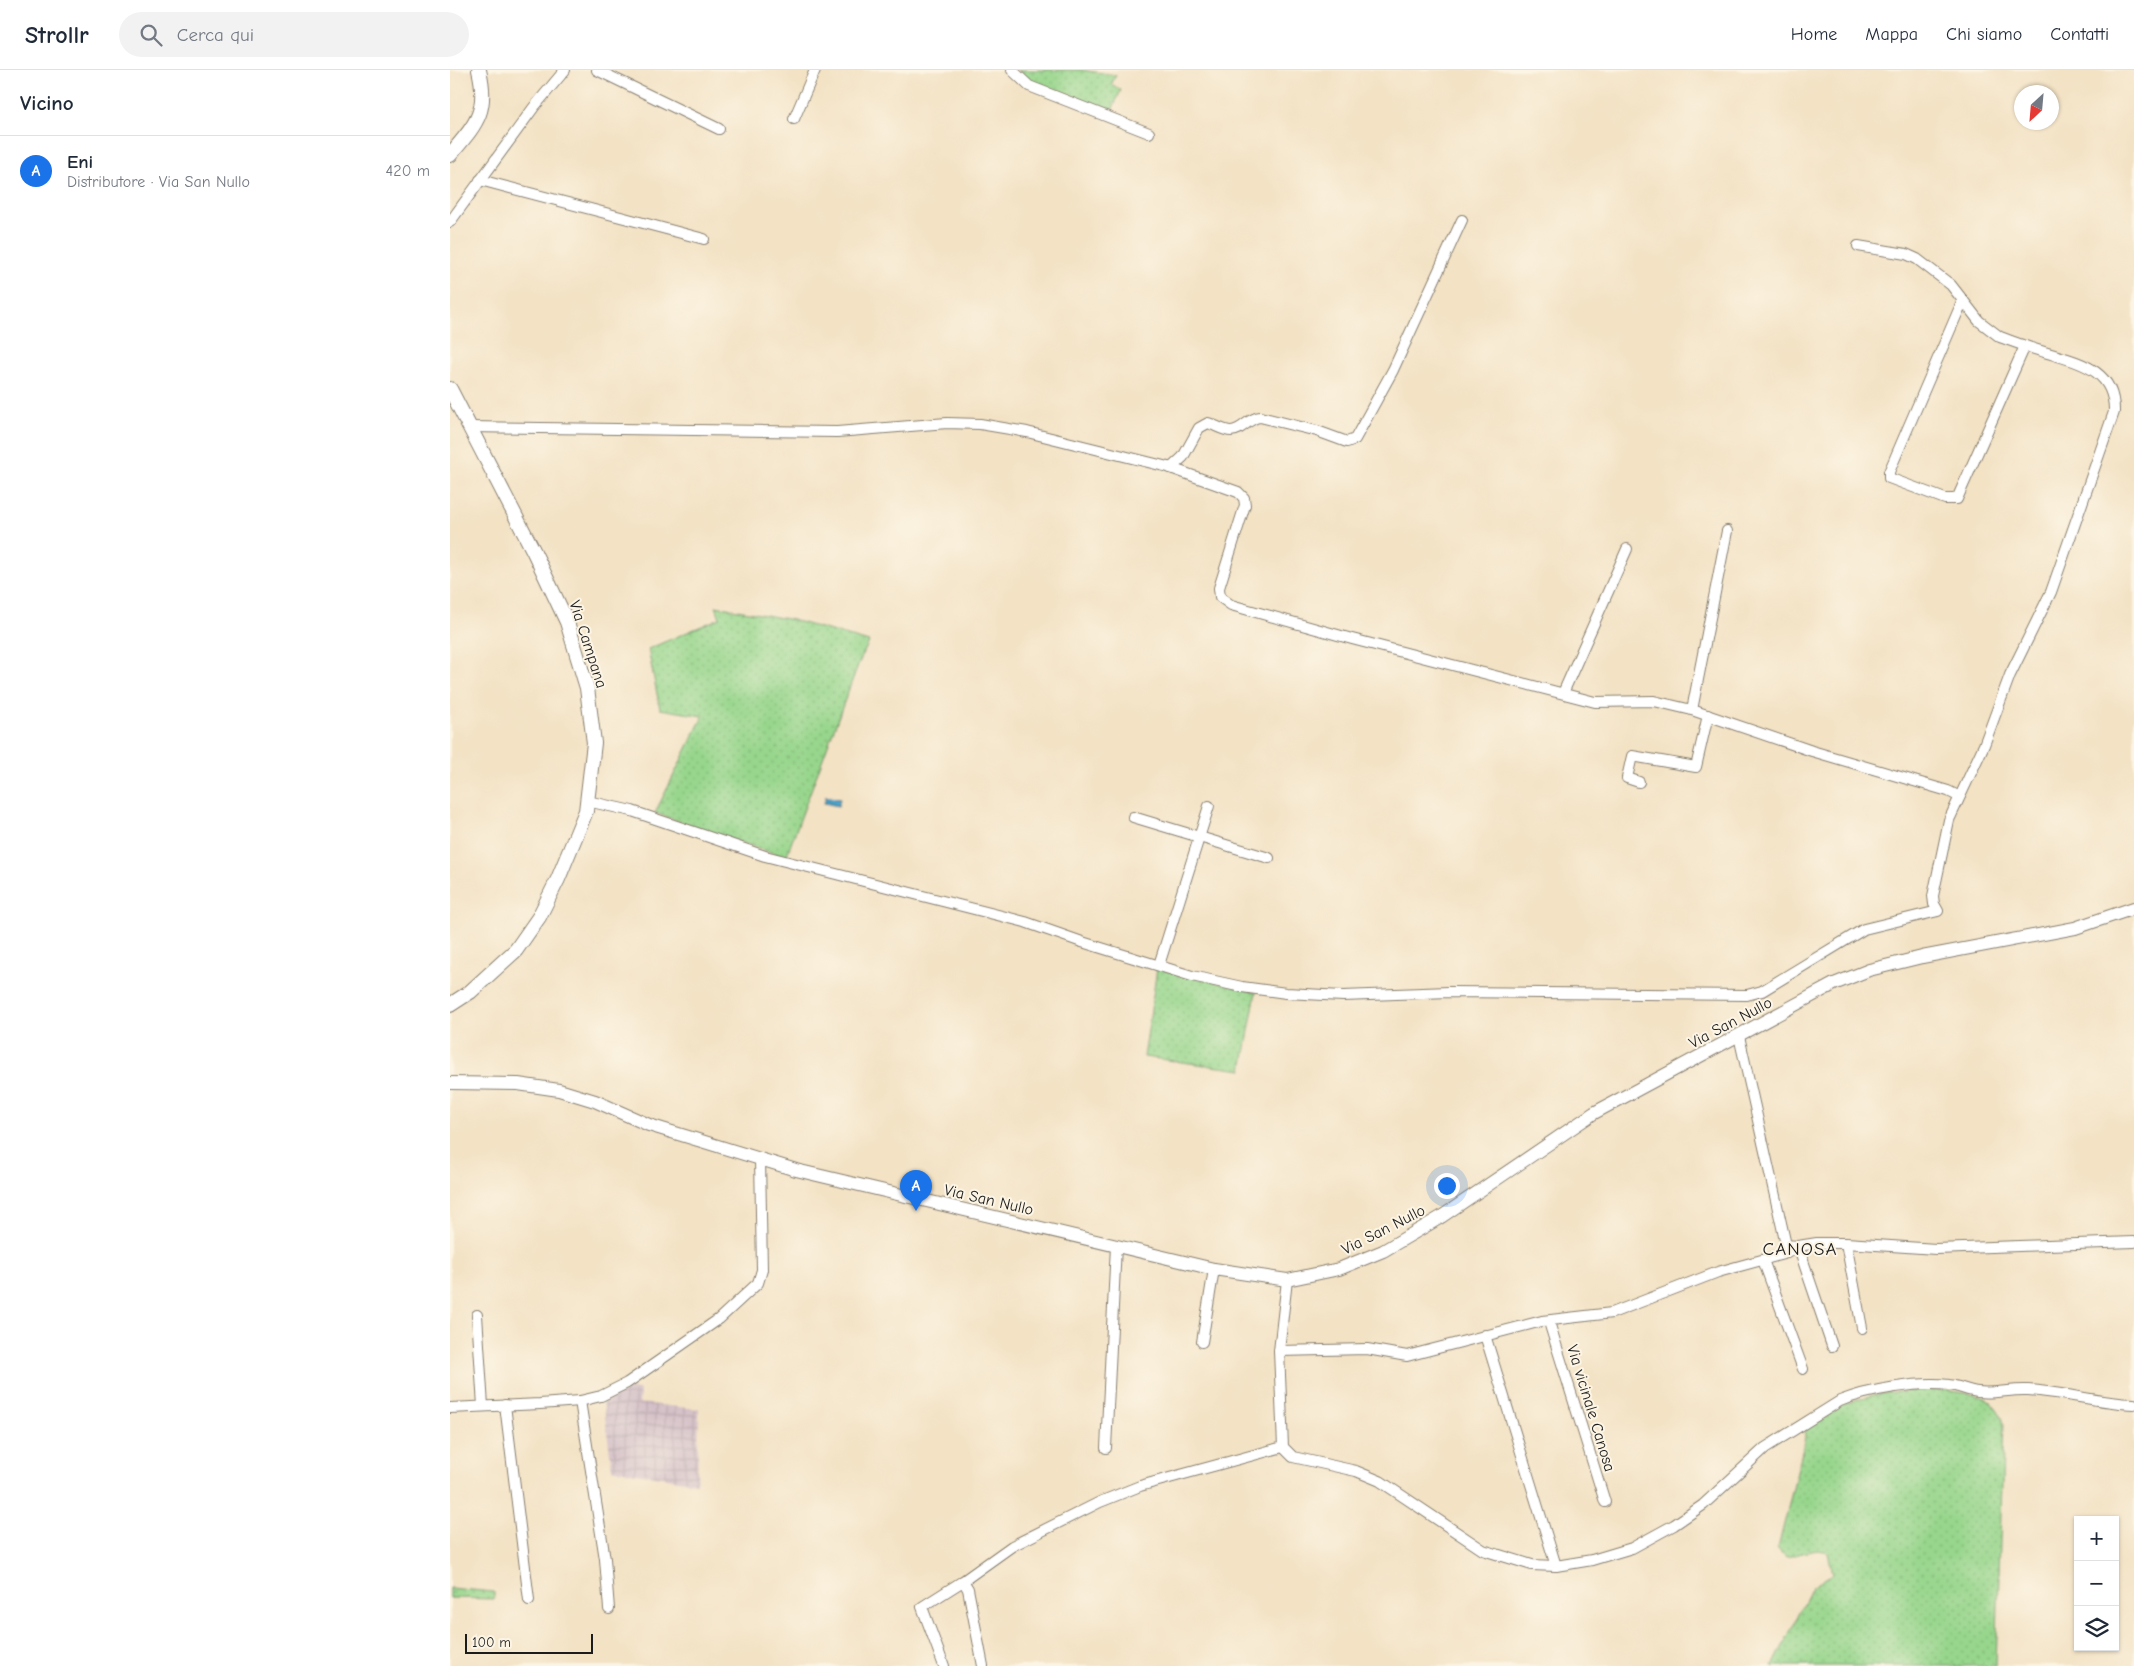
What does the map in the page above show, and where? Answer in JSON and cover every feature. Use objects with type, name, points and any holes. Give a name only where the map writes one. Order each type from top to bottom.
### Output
[{"type":"main road","points":[[450,155],[471,130],[482,108],[483,88],[480,70]]},
{"type":"main road","name":"Via Campana","points":[[450,389],[534,552],[567,622],[587,688],[594,743],[586,811],[558,879],[539,917],[516,950],[470,992],[452,1002]]},
{"type":"street","points":[[450,222],[534,107],[565,70]]},
{"type":"street","points":[[597,70],[719,129]]},
{"type":"street","points":[[794,119],[815,70]]},
{"type":"street","points":[[1012,70],[1029,86],[1150,133]]},
{"type":"street","points":[[480,180],[704,239]]},
{"type":"street","points":[[1171,468],[1183,456],[1199,428],[1208,423],[1231,431],[1240,428],[1254,418],[1260,417],[1317,431],[1347,442],[1355,439],[1393,370],[1462,220]]},
{"type":"street","points":[[587,801],[632,811],[765,856],[1025,922],[1192,976],[1242,987],[1310,995],[1511,992],[1747,995],[1762,991],[1864,929],[1938,911],[1934,904],[1933,896],[1945,835],[1958,796],[1984,745],[2010,675],[2051,592],[2114,412],[2114,397],[2109,386],[2097,372],[2063,358],[2000,337],[1991,332],[1951,286],[1917,259],[1906,254],[1858,246]]},
{"type":"street","points":[[1963,300],[1889,472],[1889,478],[1946,499],[1958,499],[2025,346]]},
{"type":"street","points":[[470,427],[837,432],[947,423],[980,424],[1027,432],[1171,468],[1229,487],[1238,492],[1244,498],[1245,505],[1219,588],[1220,597],[1225,602],[1335,635],[1595,702],[1654,701],[1692,710],[1812,751],[1948,791],[1958,796]]},
{"type":"street","points":[[1692,710],[1727,531]]},
{"type":"street","points":[[1563,693],[1627,549]]},
{"type":"street","points":[[1639,782],[1627,778],[1632,756],[1696,767],[1708,715]]},
{"type":"street","points":[[1159,965],[1209,806]]},
{"type":"street","points":[[1133,816],[1269,858]]},
{"type":"street","name":"Via San Nullo","points":[[450,1083],[518,1084],[559,1090],[595,1101],[649,1125],[796,1170],[1214,1269],[1287,1280],[1339,1269],[1383,1251],[1441,1217],[1594,1112],[1834,984],[1869,970],[1922,957],[2075,928],[2134,908]]},
{"type":"street","points":[[1739,1036],[1784,1242],[1790,1246],[1817,1243],[1846,1243],[1936,1248],[2134,1242]]},
{"type":"street","points":[[450,1408],[580,1400],[601,1396],[627,1383],[719,1319],[758,1283],[762,1270],[760,1158]]},
{"type":"street","points":[[1846,1243],[1862,1328]]},
{"type":"street","points":[[1106,1448],[1116,1246]]},
{"type":"street","points":[[1279,1351],[1367,1349],[1407,1356],[1542,1321],[1549,1322],[1612,1313],[1718,1272],[1787,1253],[1798,1246]]},
{"type":"street","points":[[1798,1246],[1832,1346]]},
{"type":"street","points":[[1763,1260],[1803,1369]]},
{"type":"street","points":[[1202,1342],[1214,1269]]},
{"type":"street","points":[[1287,1280],[1279,1351],[1283,1447],[1293,1457],[1356,1471],[1380,1481],[1483,1550],[1532,1565],[1556,1566],[1592,1560],[1632,1548],[1674,1525],[1703,1506],[1764,1448],[1840,1400],[1853,1396],[1882,1390],[1932,1384],[1950,1385],[1976,1392],[1992,1393],[2026,1390],[2061,1393],[2112,1403],[2134,1404]]},
{"type":"street","points":[[477,1316],[483,1406]]},
{"type":"street","name":"Via vicinale Canosa","points":[[1549,1322],[1605,1502]]},
{"type":"street","points":[[1486,1335],[1556,1566]]},
{"type":"street","points":[[580,1400],[604,1559],[608,1609]]},
{"type":"street","points":[[505,1405],[529,1600]]},
{"type":"street","points":[[944,1666],[922,1607],[963,1582],[1012,1546],[1100,1502],[1140,1486],[1283,1447]]},
{"type":"street","points":[[963,1582],[968,1589],[982,1666]]},
{"type":"shaded area","points":[[623,1389],[640,1390],[639,1403],[699,1409],[697,1483],[612,1469],[603,1400]]},
{"type":"green space","points":[[1018,70],[1081,70],[1116,75],[1111,85],[1121,90],[1110,115],[1029,81]]},
{"type":"green space","points":[[716,606],[793,620],[869,642],[858,665],[786,857],[655,813],[703,716],[660,709],[648,649],[720,618]]},
{"type":"green space","points":[[1157,968],[1256,992],[1242,1070],[1144,1057]]},
{"type":"green space","points":[[1945,1390],[1973,1394],[1988,1400],[1994,1405],[2004,1422],[1996,1666],[1773,1666],[1812,1587],[1832,1574],[1828,1552],[1818,1550],[1786,1557],[1778,1548],[1804,1444],[1806,1425],[1838,1407],[1868,1396],[1893,1392]]},
{"type":"green space","points":[[450,1588],[494,1592],[494,1599],[450,1598]]},
{"type":"water","points":[[826,796],[840,799],[838,806],[824,803]]},
{"type":"place","name":"Eni","points":[[916,1211]]},
{"type":"district","name":"CANOSA","points":[[1800,1248]]}]
